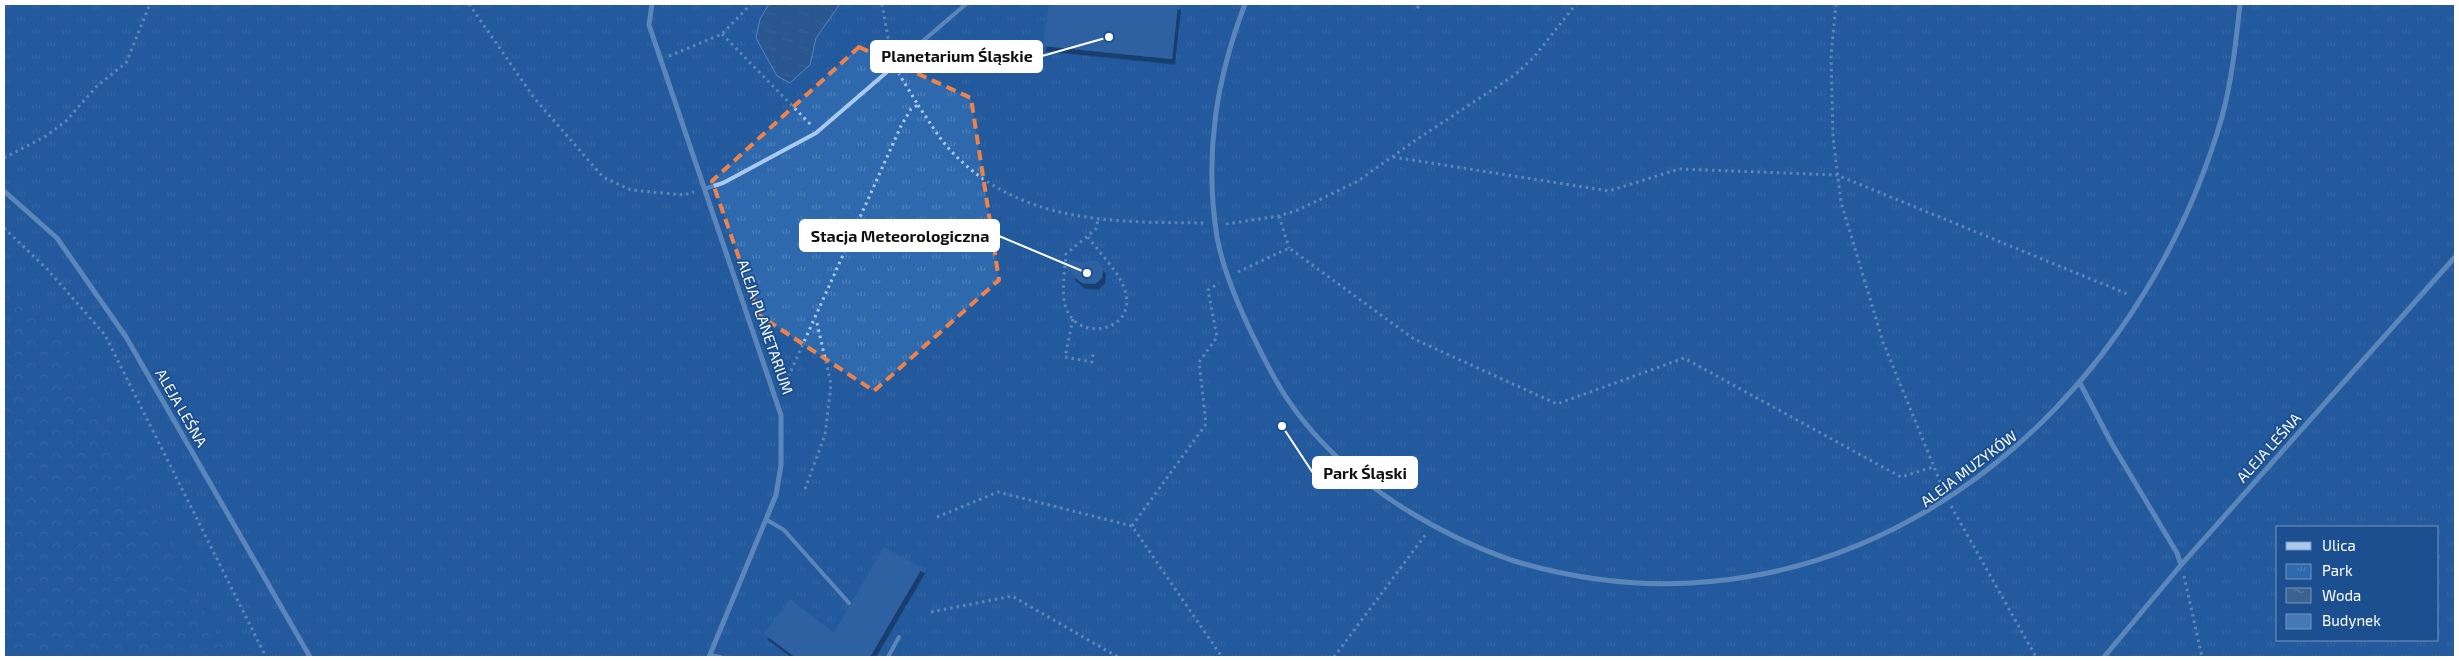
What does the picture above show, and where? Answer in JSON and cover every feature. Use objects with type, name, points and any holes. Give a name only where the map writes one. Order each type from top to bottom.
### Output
[{"type":"street","name":"ALEJA PLANETARIUM","points":[[652,4],[649,25],[781,415],[781,465],[776,495],[710,656]]},
{"type":"street","points":[[1245,4],[1228,51],[1216,106],[1213,146],[1218,240],[1241,309],[1274,378],[1304,422],[1329,448],[1368,482],[1432,525],[1472,546],[1524,564],[1603,582],[1664,588]]},
{"type":"street","name":"ALEJA MUZYKÓW","points":[[1937,510],[1949,503],[2023,444],[2081,385],[2142,300],[2176,236],[2213,144],[2225,101],[2240,4]]},
{"type":"street","name":"ALEJA LEŚNA","points":[[4,191],[56,238],[126,337],[310,657]]},
{"type":"street","name":"ALEJA LEŚNA","points":[[2104,657],[2181,566],[2455,257]]},
{"type":"street","points":[[2081,385],[2112,444],[2177,553],[2181,566]]},
{"type":"street","points":[[1856,553],[1874,545]]},
{"type":"lane","points":[[704,189],[723,183],[816,133],[895,63],[966,4]]},
{"type":"lane","points":[[767,520],[784,530],[849,603]]},
{"type":"lane","points":[[888,657],[899,637]]},
{"type":"lane","points":[[710,656],[720,657]]},
{"type":"path","points":[[4,158],[46,136],[66,121],[97,86],[126,62],[150,4]]},
{"type":"path","points":[[469,4],[534,99],[603,178],[631,190],[654,194],[684,195],[704,189]]},
{"type":"path","points":[[661,60],[722,34],[751,4]]},
{"type":"path","points":[[882,4],[882,16],[898,73],[951,151],[978,174],[1000,188],[1041,208],[1098,220],[1216,224],[1279,216],[1320,201],[1343,190],[1516,74],[1534,57],[1576,4]]},
{"type":"path","points":[[1417,8],[1421,4]]},
{"type":"path","points":[[1836,4],[1831,56],[1833,138],[1837,175],[1841,202],[1875,318],[1949,503],[2036,657]]},
{"type":"path","points":[[722,34],[811,125],[816,133]]},
{"type":"path","points":[[774,391],[785,384],[901,126],[911,110],[918,105]]},
{"type":"path","points":[[1393,157],[1609,191],[1679,169],[1837,175],[2142,300]]},
{"type":"path","points":[[1279,216],[1289,248],[1414,339],[1557,404],[1684,358],[1901,477],[1933,467]]},
{"type":"path","points":[[1088,237],[1121,282],[1126,303],[1124,312],[1117,321],[1107,328],[1094,330],[1082,327],[1073,318],[1064,302],[1066,254],[1096,229],[1098,220]]},
{"type":"path","points":[[4,228],[48,270],[105,335],[266,657]]},
{"type":"path","points":[[1132,526],[1206,424],[1199,362],[1217,337],[1208,290],[1229,276],[1289,248]]},
{"type":"path","points":[[805,489],[825,435],[831,384],[816,318]]},
{"type":"path","points":[[1073,318],[1065,357],[1092,362],[1093,354]]},
{"type":"path","points":[[937,517],[998,492],[1132,526],[1222,657]]},
{"type":"path","points":[[1334,657],[1432,525]]},
{"type":"path","points":[[2181,566],[2187,584],[2202,657]]},
{"type":"path","points":[[931,612],[1012,596],[1118,657]]},
{"type":"highlighted area","points":[[859,47],[971,98],[999,280],[874,391],[759,315],[712,181]]},
{"type":"green space","points":[[4,4],[2455,4],[2455,657],[229,657],[55,325],[4,291]]},
{"type":"green space","points":[[4,204],[302,657],[4,657]]},
{"type":"water","points":[[769,4],[840,4],[816,38],[810,65],[790,83],[777,76],[756,38],[760,19]]},
{"type":"building","points":[[1049,4],[1178,4],[1172,59],[1043,46]]},
{"type":"building","points":[[1068,259],[1081,263],[1097,261],[1103,269],[1102,278],[1095,284],[1082,283],[1073,276]]},
{"type":"building","points":[[884,547],[922,568],[870,657],[795,657],[764,634],[790,599],[834,633]]},
{"type":"place","name":"Planetarium Śląskie","points":[[1109,37]]},
{"type":"place","name":"Stacja Meteorologiczna","points":[[1087,273]]},
{"type":"place","name":"Park Śląski","points":[[1282,426]]}]
